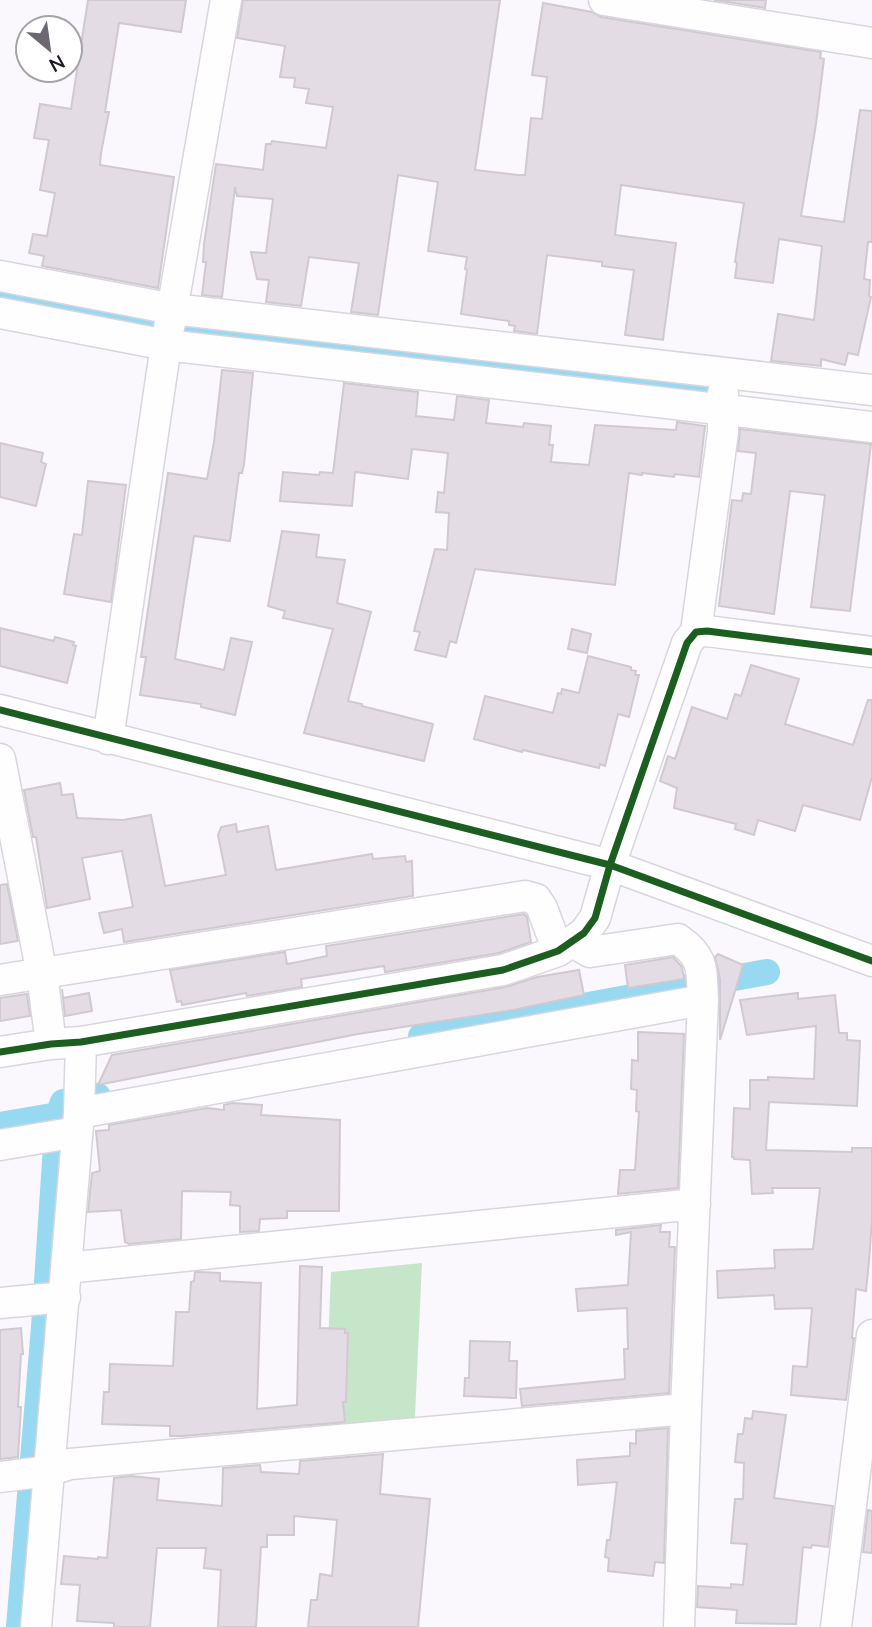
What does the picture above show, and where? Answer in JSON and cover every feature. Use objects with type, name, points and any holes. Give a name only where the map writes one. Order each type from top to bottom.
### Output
[{"type":"street","points":[[108,738],[170,326],[226,0]]},
{"type":"street","points":[[604,0],[741,11],[872,43]]},
{"type":"street","points":[[0,276],[170,326]]},
{"type":"street","points":[[0,313],[170,326],[724,391],[872,427]]},
{"type":"street","points":[[724,391],[872,390]]},
{"type":"street","points":[[0,1052],[81,1042],[503,970],[565,946],[584,933],[595,918],[610,865],[687,643],[696,632],[724,391]]},
{"type":"street","points":[[696,632],[707,631],[872,652]]},
{"type":"street","points":[[0,710],[610,865],[871,958]]},
{"type":"street","points":[[0,759],[42,974],[51,1044]]},
{"type":"street","points":[[0,980],[525,896],[536,899],[565,946],[590,952],[678,939],[695,951],[701,968],[703,1000],[679,1627]]},
{"type":"street","points":[[0,1145],[78,1122],[703,1000]]},
{"type":"street","points":[[36,1627],[66,1282],[81,1042]]},
{"type":"street","points":[[0,1303],[66,1282],[695,1204]]},
{"type":"street","points":[[836,1627],[872,1335]]},
{"type":"street","points":[[0,1477],[48,1471],[70,1464],[686,1409]]},
{"type":"green space","points":[[422,1263],[414,1438],[324,1445],[331,1272]]},
{"type":"building","points":[[88,0],[186,0],[181,32],[119,23],[105,112],[109,112],[101,153],[100,165],[174,177],[158,288],[42,266],[44,256],[29,253],[33,234],[47,236],[55,193],[40,190],[49,140],[34,138],[40,104],[71,109],[75,84],[84,84],[84,26]]},
{"type":"building","points":[[243,0],[500,0],[475,170],[518,175],[525,175],[531,118],[542,119],[547,77],[532,75],[543,3],[592,12],[601,17],[821,52],[820,58],[824,59],[801,216],[844,222],[860,110],[872,111],[872,242],[868,242],[864,279],[870,280],[871,297],[858,355],[848,353],[845,365],[821,359],[821,366],[771,361],[778,314],[814,320],[822,246],[779,239],[773,283],[735,278],[744,203],[621,185],[615,235],[676,243],[663,340],[625,335],[634,270],[602,266],[602,262],[547,255],[537,334],[514,331],[515,326],[509,325],[509,321],[461,314],[467,257],[428,251],[438,182],[398,175],[378,315],[351,312],[359,263],[309,257],[301,306],[266,302],[269,280],[257,279],[251,252],[266,253],[273,199],[237,196],[235,187],[222,297],[202,295],[206,262],[203,262],[204,244],[216,164],[263,170],[266,144],[271,144],[272,141],[326,148],[333,107],[306,103],[309,89],[294,87],[295,78],[280,77],[285,46],[237,38]]},
{"type":"building","points":[[714,0],[766,0],[765,8]]},
{"type":"building","points":[[222,370],[253,373],[244,464],[242,473],[239,473],[230,541],[194,536],[175,659],[224,670],[231,638],[252,642],[235,715],[201,707],[201,704],[140,695],[146,657],[141,657],[168,473],[207,479]]},
{"type":"building","points":[[344,383],[418,392],[416,416],[454,420],[457,396],[489,400],[486,423],[523,427],[524,423],[551,426],[551,462],[589,465],[595,425],[676,430],[677,422],[705,426],[699,477],[629,473],[615,585],[475,569],[456,643],[450,641],[446,657],[415,650],[420,632],[414,631],[435,549],[447,550],[449,513],[436,512],[438,492],[444,493],[448,453],[412,449],[408,479],[355,472],[352,506],[280,501],[283,472],[319,475],[320,472],[333,473]]},
{"type":"building","points":[[740,429],[871,444],[850,611],[811,607],[825,495],[790,491],[774,614],[719,606],[732,500],[742,501],[743,493],[751,494],[756,453],[738,451]]},
{"type":"building","points":[[0,443],[43,453],[41,462],[46,464],[36,506],[0,497]]},
{"type":"building","points":[[88,481],[126,485],[111,602],[64,594],[74,534],[82,535]]},
{"type":"building","points":[[282,531],[319,535],[316,557],[345,560],[337,603],[371,612],[348,701],[433,724],[424,761],[304,733],[333,629],[283,618],[285,611],[268,606]]},
{"type":"building","points":[[0,628],[54,641],[55,637],[74,642],[73,645],[76,646],[67,683],[0,666]]},
{"type":"building","points":[[572,629],[591,634],[587,653],[568,649]]},
{"type":"building","points":[[588,656],[631,667],[631,670],[636,671],[635,675],[639,675],[629,717],[618,714],[605,766],[600,764],[599,768],[474,739],[485,696],[553,713],[558,693],[561,694],[562,689],[579,693]]},
{"type":"building","points":[[751,665],[799,679],[785,724],[853,745],[868,700],[872,700],[872,777],[860,820],[803,805],[795,831],[758,820],[754,835],[735,829],[736,824],[674,808],[677,788],[660,781],[668,756],[675,759],[692,707],[727,719],[735,694],[741,696]]},
{"type":"building","points":[[60,783],[62,795],[73,794],[77,818],[123,820],[151,815],[165,886],[226,875],[218,835],[221,827],[236,824],[237,832],[268,826],[276,870],[372,854],[373,859],[405,856],[406,862],[412,861],[413,896],[124,942],[122,929],[104,933],[99,913],[133,907],[122,851],[82,858],[90,899],[47,908],[36,837],[33,837],[24,790]]},
{"type":"building","points":[[7,884],[18,941],[0,944],[0,885]]},
{"type":"building","points":[[524,914],[527,917],[531,942],[499,953],[385,972],[384,966],[301,979],[302,987],[247,996],[246,993],[182,1005],[181,1001],[177,1002],[170,970],[285,952],[287,964],[327,956],[326,946]]},
{"type":"building","points":[[718,954],[743,965],[720,1040],[720,979],[715,957]]},
{"type":"building","points":[[673,957],[682,967],[684,979],[628,988],[625,965]]},
{"type":"building","points":[[579,970],[584,995],[513,1010],[358,1034],[98,1085],[112,1055],[506,987],[537,977]]},
{"type":"building","points":[[89,993],[92,1011],[65,1016],[63,998]]},
{"type":"building","points":[[798,993],[798,999],[835,995],[839,1033],[847,1033],[847,1040],[860,1041],[857,1106],[769,1102],[766,1150],[852,1152],[852,1148],[872,1148],[872,1220],[866,1291],[856,1289],[854,1338],[846,1400],[791,1395],[793,1366],[807,1367],[812,1308],[775,1309],[774,1295],[718,1298],[717,1271],[775,1268],[774,1250],[813,1249],[820,1188],[772,1188],[773,1193],[752,1194],[750,1160],[732,1157],[734,1108],[750,1109],[750,1080],[768,1080],[768,1077],[814,1079],[816,1026],[747,1035],[740,1000]]},
{"type":"building","points":[[27,994],[30,1016],[0,1021],[0,998]]},
{"type":"building","points":[[638,1032],[684,1034],[678,1188],[618,1194],[620,1170],[635,1170],[639,1112],[636,1111],[637,1090],[631,1089],[632,1060],[638,1061]]},
{"type":"building","points":[[224,1105],[262,1105],[261,1115],[340,1120],[339,1211],[287,1211],[287,1218],[260,1219],[259,1231],[240,1232],[240,1206],[230,1205],[231,1192],[182,1191],[181,1239],[129,1244],[125,1242],[121,1210],[88,1212],[92,1173],[100,1171],[96,1131],[109,1130],[109,1125],[207,1108],[224,1110]]},
{"type":"building","points":[[661,1225],[660,1232],[670,1232],[669,1247],[675,1247],[669,1393],[522,1406],[520,1389],[625,1379],[624,1349],[628,1349],[627,1308],[578,1311],[576,1289],[628,1285],[631,1232],[616,1235],[616,1230]]},
{"type":"building","points":[[300,1266],[322,1267],[320,1328],[345,1329],[345,1333],[348,1333],[346,1402],[343,1402],[345,1422],[183,1436],[170,1436],[170,1426],[102,1424],[104,1392],[109,1392],[110,1364],[173,1366],[176,1312],[189,1312],[191,1282],[194,1281],[195,1272],[220,1273],[220,1281],[261,1283],[257,1409],[297,1405]]},
{"type":"building","points":[[21,1328],[23,1354],[18,1407],[21,1407],[18,1457],[0,1459],[0,1330]]},
{"type":"building","points":[[470,1341],[510,1342],[509,1361],[517,1361],[516,1398],[464,1396],[465,1378],[469,1378]]},
{"type":"building","points":[[753,1411],[786,1415],[774,1498],[833,1506],[828,1547],[803,1547],[796,1624],[736,1623],[737,1610],[697,1607],[698,1586],[731,1588],[731,1584],[743,1585],[747,1544],[731,1543],[735,1499],[743,1499],[744,1463],[735,1462],[738,1434],[743,1434],[745,1418],[752,1419]]},
{"type":"building","points":[[668,1428],[664,1563],[655,1562],[653,1576],[608,1571],[609,1558],[605,1557],[607,1540],[610,1540],[617,1482],[578,1485],[577,1460],[630,1456],[630,1443],[636,1444],[636,1431]]},
{"type":"building","points":[[383,1454],[380,1494],[430,1499],[418,1627],[308,1627],[311,1600],[317,1600],[320,1574],[332,1576],[337,1520],[294,1516],[294,1535],[267,1535],[267,1547],[261,1547],[256,1627],[218,1627],[221,1570],[204,1568],[206,1548],[157,1548],[150,1627],[114,1627],[114,1623],[77,1621],[80,1585],[61,1584],[64,1556],[107,1558],[114,1478],[131,1476],[159,1479],[157,1500],[222,1506],[223,1468],[260,1465],[261,1472],[299,1474],[300,1461]]},
{"type":"building","points":[[868,1510],[872,1511],[872,1553],[863,1552]]},
{"type":"waterway","points":[[0,293],[152,322],[724,387]]},
{"type":"waterway","points":[[421,1036],[767,972]]},
{"type":"waterway","points":[[0,1125],[58,1115],[63,1102],[98,1096]]},
{"type":"waterway","points":[[19,1627],[58,1116]]},
{"type":"cycle path","points":[[0,1052],[81,1042],[503,970],[558,951],[584,933],[595,918],[610,865],[687,643],[696,632],[707,631],[872,652]]},
{"type":"cycle path","points":[[0,710],[610,865],[872,961]]}]
